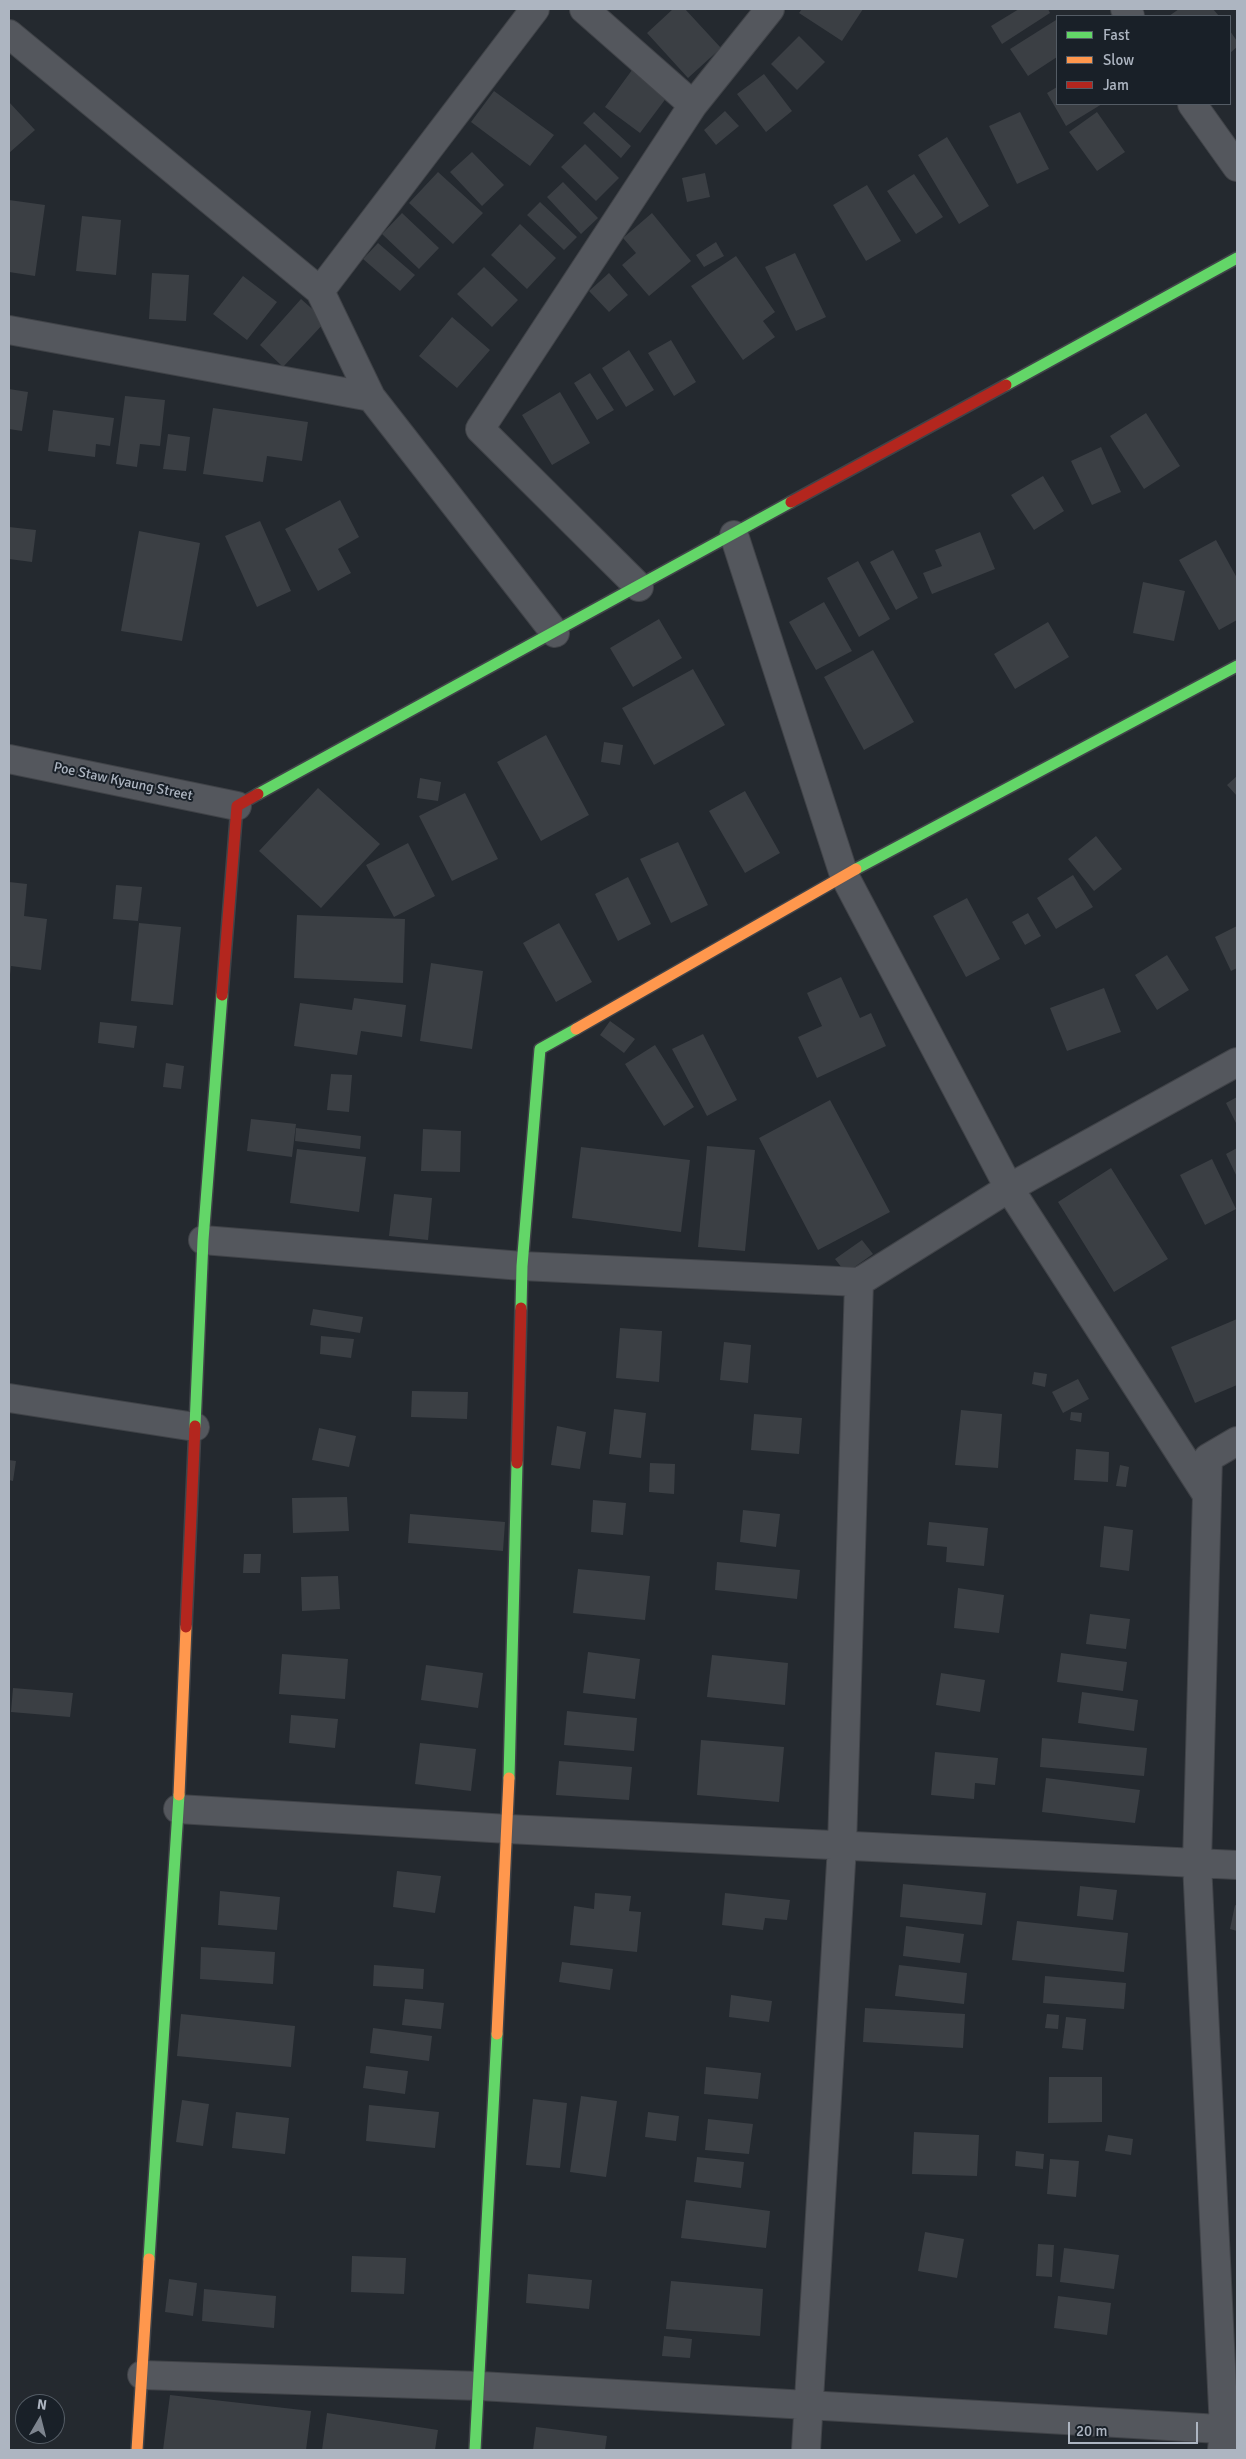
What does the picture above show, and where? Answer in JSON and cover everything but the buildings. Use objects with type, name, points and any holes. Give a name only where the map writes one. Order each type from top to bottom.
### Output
[{"type":"street","points":[[320,291],[535,9]]},
{"type":"street","points":[[584,9],[693,105]]},
{"type":"street","points":[[639,587],[480,429],[693,105],[770,9]]},
{"type":"street","points":[[9,34],[320,291],[372,397],[555,633]]},
{"type":"street","points":[[1193,105],[1237,167]]},
{"type":"street","points":[[137,2450],[178,1808],[203,1240],[237,806],[1237,258]]},
{"type":"street","points":[[9,330],[372,397]]},
{"type":"street","points":[[734,535],[844,875],[1009,1188],[1207,1495]]},
{"type":"street","points":[[476,2450],[508,1829],[522,1266],[540,1049],[844,875],[1237,666]]},
{"type":"street","name":"Poe Staw Kyaung Street","points":[[9,759],[237,806]]},
{"type":"street","points":[[203,1240],[522,1266],[859,1282],[1009,1188],[1237,1062]]},
{"type":"street","points":[[806,2450],[807,2405],[842,1846],[859,1282]]},
{"type":"street","points":[[9,1398],[195,1427]]},
{"type":"street","points":[[142,2375],[480,2386],[807,2405],[1228,2436],[1197,1863],[1208,1458],[1237,1441]]},
{"type":"street","points":[[178,1808],[508,1829],[1237,1865]]},
{"type":"traffic: fast","points":[[1006,385],[1237,258]]},
{"type":"traffic: fast","points":[[258,794],[791,502]]},
{"type":"traffic: fast","points":[[856,869],[1237,666]]},
{"type":"traffic: fast","points":[[195,1426],[203,1240],[222,995]]},
{"type":"traffic: fast","points":[[521,1308],[522,1266],[540,1049],[576,1029]]},
{"type":"traffic: fast","points":[[509,1778],[517,1463]]},
{"type":"traffic: fast","points":[[149,2259],[179,1795]]},
{"type":"traffic: fast","points":[[475,2450],[497,2034]]},
{"type":"traffic: slow","points":[[576,1029],[856,869]]},
{"type":"traffic: slow","points":[[179,1795],[186,1627]]},
{"type":"traffic: slow","points":[[497,2034],[509,1778]]},
{"type":"traffic: slow","points":[[137,2450],[149,2259]]},
{"type":"traffic: jam","points":[[791,502],[1006,385]]},
{"type":"traffic: jam","points":[[222,995],[237,806],[258,794]]},
{"type":"traffic: jam","points":[[517,1463],[521,1308]]},
{"type":"traffic: jam","points":[[186,1627],[195,1426]]}]
